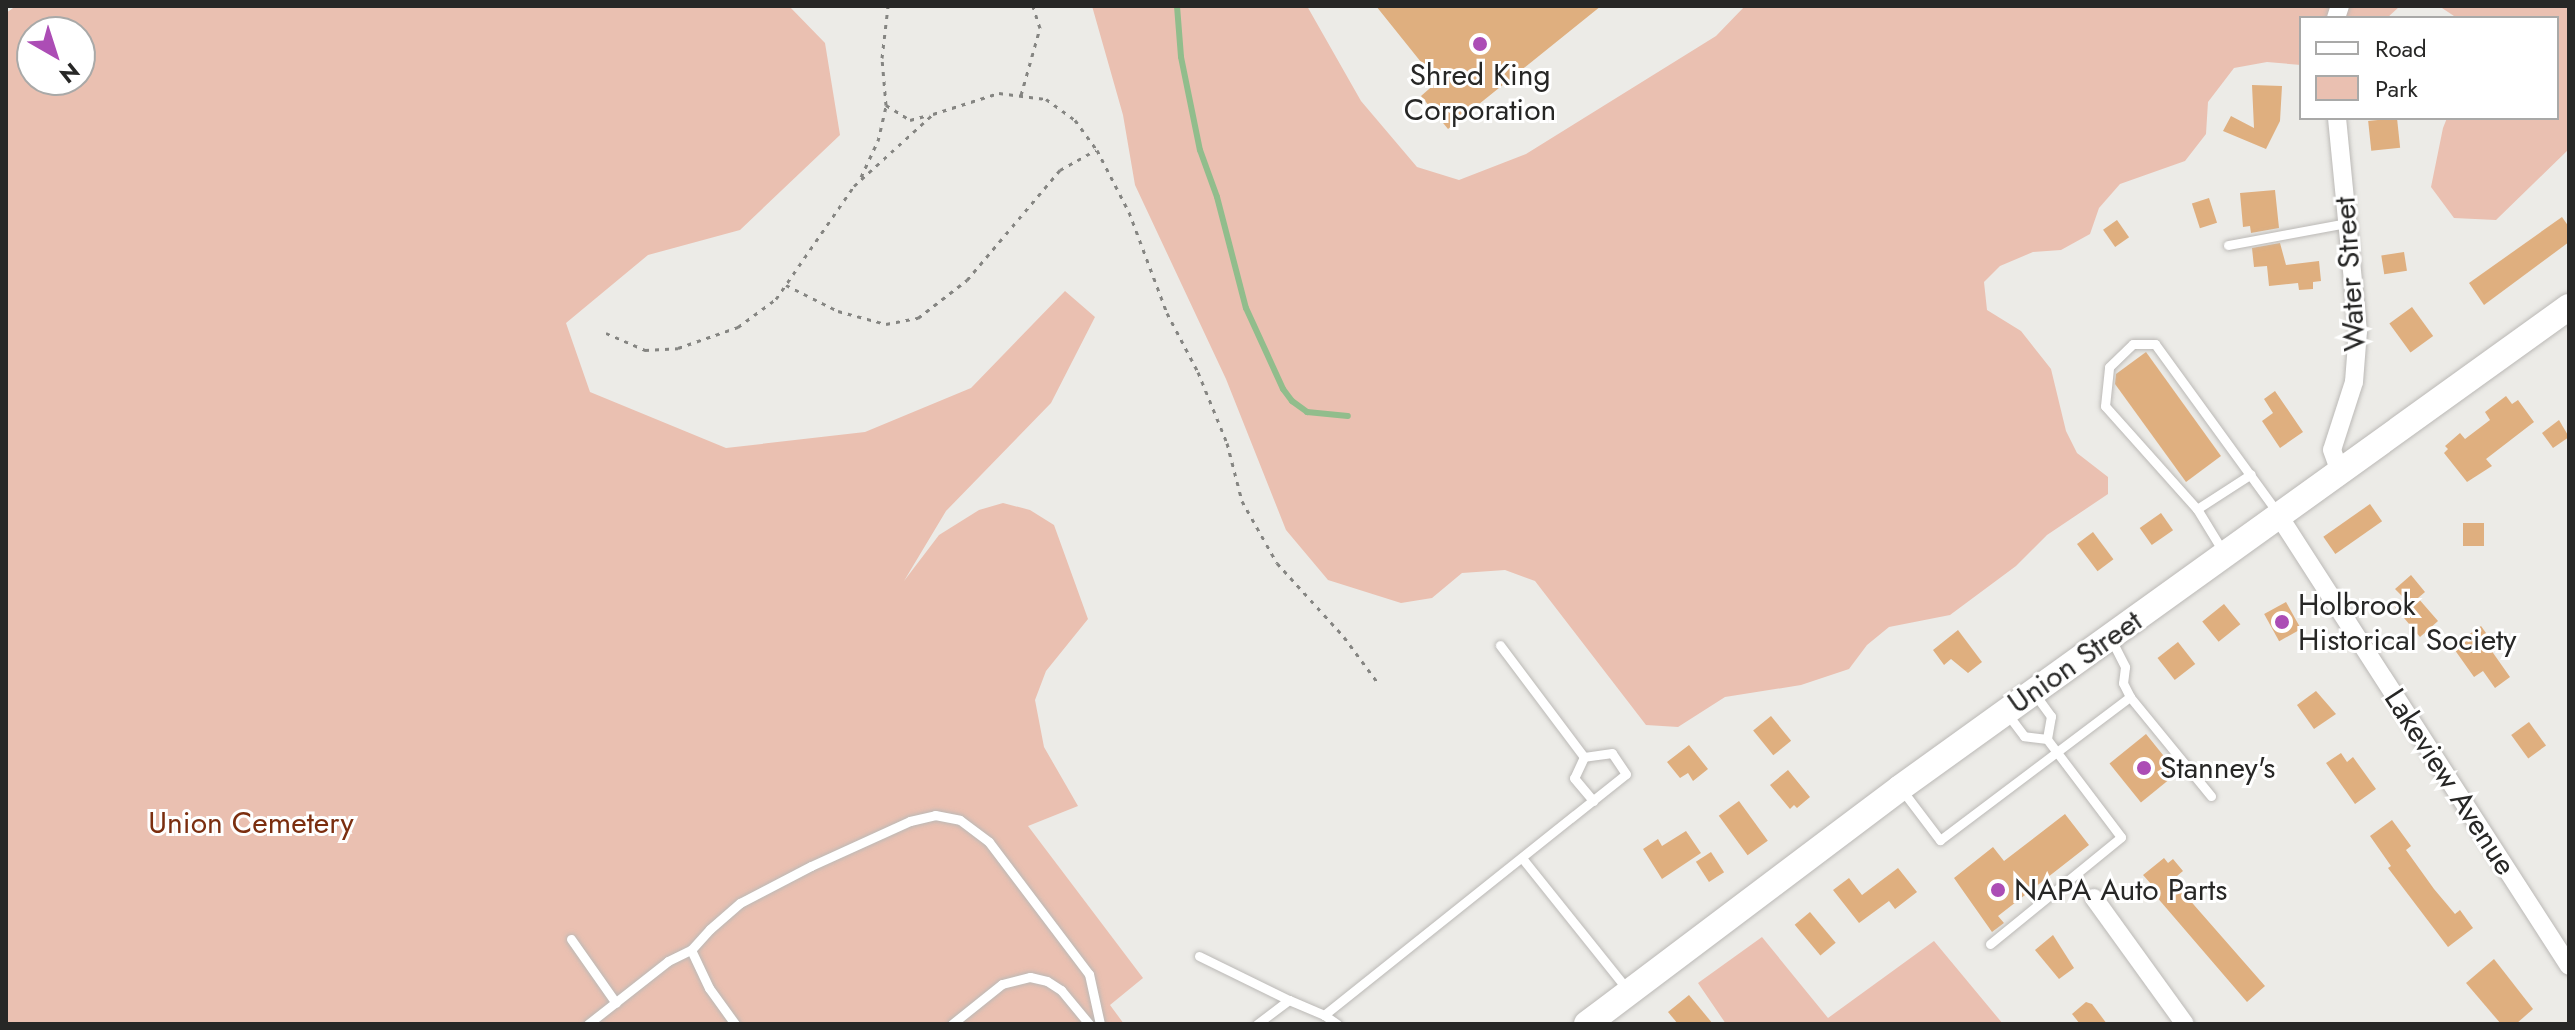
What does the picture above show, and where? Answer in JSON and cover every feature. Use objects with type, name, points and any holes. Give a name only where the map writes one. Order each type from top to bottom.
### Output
[{"type":"main road","name":"Union Street","points":[[1587,1024],[1900,788],[2569,307]]},
{"type":"street","name":"Water Street","points":[[2337,120],[2358,347],[2354,382],[2332,450],[2340,472]]},
{"type":"street","name":"Lakeview Avenue","points":[[2279,516],[2569,966]]},
{"type":"street","points":[[2094,898],[2185,1024]]},
{"type":"lane","points":[[2228,245],[2347,223]]},
{"type":"lane","points":[[2225,555],[2197,509],[2105,406],[2109,367],[2133,344],[2155,344],[2279,516]]},
{"type":"lane","points":[[2197,509],[2251,474]]},
{"type":"lane","points":[[2110,638],[2125,667],[2123,683],[2130,697],[2211,796]]},
{"type":"lane","points":[[1500,645],[1584,757]]},
{"type":"lane","points":[[2034,691],[2051,716],[2047,739]]},
{"type":"lane","points":[[1900,788],[1940,840],[2130,697]]},
{"type":"lane","points":[[1990,944],[2121,837],[2047,739],[2024,736],[2005,712]]},
{"type":"lane","points":[[1324,1015],[1626,774],[1612,753],[1584,757]]},
{"type":"lane","points":[[1584,757],[1574,778],[1593,801]]},
{"type":"lane","points":[[588,1024],[668,961],[691,950],[740,903],[910,821],[947,817],[971,826],[989,842],[1083,964],[1093,985],[1100,1024]]},
{"type":"lane","points":[[1522,858],[1629,992]]},
{"type":"lane","points":[[571,939],[616,1003]]},
{"type":"lane","points":[[691,950],[709,988],[735,1024]]},
{"type":"lane","points":[[1199,956],[1337,1024]]},
{"type":"lane","points":[[952,1024],[1002,984],[1030,977],[1047,981],[1061,990],[1089,1024]]},
{"type":"lane","points":[[1257,1024],[1289,1000]]},
{"type":"path","points":[[606,333],[645,350],[678,348],[738,327],[776,299],[858,182],[878,141],[886,105],[882,58],[888,6]]},
{"type":"path","points":[[1021,96],[1040,28],[1033,6]]},
{"type":"path","points":[[886,105],[910,120],[999,93],[1046,99],[1075,120],[1097,150],[1129,212],[1167,313],[1198,372],[1227,443],[1242,501],[1277,563],[1344,637],[1378,683]]},
{"type":"path","points":[[858,182],[933,114]]},
{"type":"path","points":[[786,285],[838,311],[886,324],[918,318],[967,280],[1060,170],[1097,150]]},
{"type":"green space","name":"Union Cemetery","points":[[16,6],[789,6],[825,43],[840,135],[740,230],[648,255],[566,323],[590,392],[726,448],[865,432],[971,388],[1065,291],[1095,317],[1051,403],[946,511],[904,581],[939,535],[979,510],[1003,503],[1030,510],[1054,525],[1088,619],[1046,671],[1035,700],[1044,747],[1078,806],[1028,826],[1143,978],[1110,1005],[1124,1024],[6,1024],[6,13]]},
{"type":"green space","points":[[1092,6],[1307,6],[1361,101],[1417,167],[1459,180],[1526,154],[1716,36],[1745,6],[2400,6],[2389,16],[2299,16],[2299,65],[2267,62],[2234,68],[2208,102],[2206,134],[2185,161],[2120,184],[2099,208],[2090,234],[2061,250],[2033,252],[2000,266],[1984,282],[1987,310],[2021,331],[2051,369],[2066,431],[2077,453],[2108,477],[2108,494],[2047,535],[2016,566],[1950,615],[1889,627],[1867,645],[1849,669],[1801,685],[1725,697],[1678,727],[1646,725],[1535,581],[1505,570],[1462,573],[1432,598],[1401,603],[1328,580],[1286,530],[1226,379],[1135,185],[1123,115]]},
{"type":"green space","points":[[2439,6],[2569,6],[2569,149],[2496,220],[2454,218],[2431,187],[2443,128],[2446,120],[2559,120],[2559,16],[2454,16]]},
{"type":"green space","points":[[1762,937],[1828,1018],[1934,941],[2003,1024],[1726,1024],[1698,983]]},
{"type":"building","name":"Shred King Corporation","points":[[1376,6],[1601,6],[1448,129],[1421,96],[1437,82]]},
{"type":"building","points":[[2252,85],[2282,86],[2280,121],[2266,149],[2223,131],[2231,116],[2254,128]]},
{"type":"building","points":[[2397,120],[2400,148],[2371,151],[2368,121]]},
{"type":"building","points":[[2275,190],[2279,228],[2251,233],[2250,226],[2243,227],[2240,193]]},
{"type":"building","points":[[2209,198],[2217,223],[2200,228],[2192,204]]},
{"type":"building","points":[[2562,217],[2569,227],[2569,242],[2484,305],[2469,283]]},
{"type":"building","points":[[2117,220],[2129,237],[2115,247],[2103,230]]},
{"type":"building","points":[[2280,243],[2286,265],[2319,261],[2321,281],[2313,282],[2313,289],[2299,290],[2298,283],[2269,286],[2267,266],[2254,267],[2252,248]]},
{"type":"building","points":[[2404,252],[2407,271],[2384,274],[2381,256]]},
{"type":"building","points":[[2412,307],[2433,336],[2411,353],[2389,323]]},
{"type":"building","points":[[2146,352],[2221,456],[2186,482],[2115,384],[2116,374]]},
{"type":"building","points":[[2275,391],[2303,432],[2280,448],[2262,421],[2273,413],[2264,399]]},
{"type":"building","points":[[2506,396],[2512,404],[2518,400],[2534,422],[2486,459],[2492,466],[2467,482],[2444,453],[2448,449],[2445,446],[2460,433],[2465,439],[2490,420],[2485,412]]},
{"type":"building","points":[[2559,420],[2569,437],[2553,448],[2542,433]]},
{"type":"building","points":[[2370,504],[2382,521],[2335,554],[2323,537]]},
{"type":"building","points":[[2161,513],[2173,530],[2152,545],[2140,528]]},
{"type":"building","points":[[2463,523],[2484,523],[2484,546],[2463,546]]},
{"type":"building","points":[[2093,532],[2113,559],[2097,571],[2077,544]]},
{"type":"building","points":[[2411,575],[2425,592],[2418,598],[2438,621],[2420,637],[2394,606],[2404,598],[2395,589]]},
{"type":"building","name":"Holbrook Historical Society","points":[[2286,602],[2301,629],[2279,641],[2264,614]]},
{"type":"building","points":[[2224,604],[2240,624],[2219,642],[2202,622]]},
{"type":"building","points":[[2481,626],[2496,647],[2491,650],[2510,677],[2495,688],[2483,671],[2474,677],[2452,646]]},
{"type":"building","points":[[1958,630],[1982,662],[1968,673],[1951,659],[1944,665],[1933,650]]},
{"type":"building","points":[[2178,642],[2195,664],[2175,680],[2158,658]]},
{"type":"building","points":[[2316,691],[2336,714],[2314,729],[2297,705]]},
{"type":"building","points":[[1771,716],[1791,741],[1773,755],[1753,730]]},
{"type":"building","points":[[2529,722],[2546,745],[2528,758],[2511,735]]},
{"type":"building","name":"Stanney's","points":[[2146,734],[2177,773],[2141,802],[2109,764]]},
{"type":"building","points":[[1689,745],[1708,769],[1693,781],[1688,773],[1680,778],[1667,762]]},
{"type":"building","points":[[2341,753],[2347,762],[2353,757],[2376,789],[2355,804],[2326,763]]},
{"type":"building","points":[[1788,770],[1810,797],[1797,808],[1794,805],[1790,809],[1770,785]]},
{"type":"building","points":[[1739,801],[1768,841],[1748,855],[1719,816]]},
{"type":"building","points":[[2065,814],[2089,845],[1998,916],[2004,923],[1992,932],[1954,878],[1993,847],[2004,861]]},
{"type":"building","points":[[2392,820],[2411,846],[2406,850],[2434,889],[2455,914],[2460,910],[2473,928],[2448,947],[2388,868],[2391,866],[2370,836]]},
{"type":"building","points":[[1686,831],[1701,853],[1662,879],[1643,849],[1658,839],[1662,846]]},
{"type":"building","points":[[1711,852],[1724,872],[1709,882],[1696,862]]},
{"type":"building","points":[[2164,858],[2168,863],[2173,859],[2183,871],[2177,876],[2184,885],[2180,889],[2265,986],[2247,1002],[2149,888],[2152,885],[2143,875]]},
{"type":"building","points":[[1898,868],[1917,892],[1895,909],[1889,901],[1859,923],[1833,890],[1849,878],[1862,895]]},
{"type":"building","points":[[1810,912],[1836,943],[1820,955],[1795,925]]},
{"type":"building","points":[[2053,935],[2074,968],[2059,979],[2035,950]]},
{"type":"building","points":[[2494,959],[2533,1009],[2516,1024],[2501,1024],[2466,983]]},
{"type":"building","points":[[1689,995],[1713,1024],[1678,1024],[1668,1012]]},
{"type":"building","points":[[2086,1002],[2092,1004],[2107,1024],[2080,1024],[2072,1014]]},
{"type":"waterway","points":[[1177,6],[1181,57],[1200,150],[1217,197],[1246,308],[1283,389],[1292,401],[1307,412],[1348,416]]},
{"type":"place","name":"Shred King Corporation","points":[[1480,44]]},
{"type":"place","name":"Holbrook Historical Society","points":[[2282,622]]},
{"type":"place","name":"Stanney's","points":[[2144,768]]},
{"type":"place","name":"NAPA Auto Parts","points":[[1998,890]]}]
